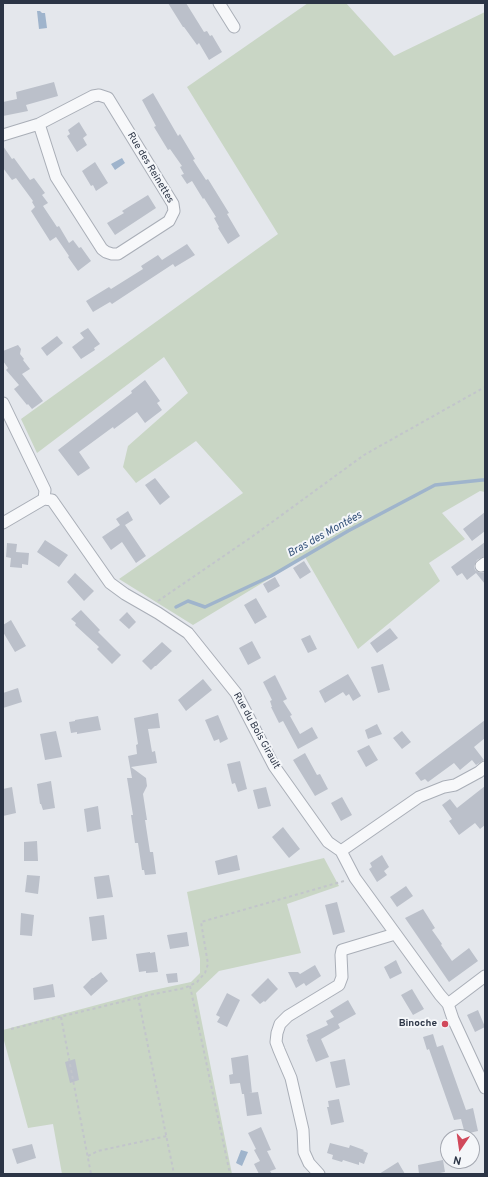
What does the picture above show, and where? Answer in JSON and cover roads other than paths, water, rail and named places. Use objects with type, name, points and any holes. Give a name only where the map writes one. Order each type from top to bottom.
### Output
[{"type":"street","points":[[219,3],[234,27]]},
{"type":"street","name":"Rue des Reinettes","points":[[3,135],[39,124],[93,96],[99,95],[108,98],[173,204],[174,211],[169,220],[118,254],[106,252],[102,249],[56,177],[39,124]]},
{"type":"street","points":[[3,403],[45,490],[44,499],[3,523]]},
{"type":"street","name":"Rue du Bois Girault","points":[[44,499],[52,500],[110,583],[124,594],[188,633],[236,693],[274,766],[328,842],[341,851],[355,878],[448,1004],[453,1019],[485,1088]]},
{"type":"street","points":[[341,851],[419,797],[444,787],[455,785],[479,772],[485,767]]},
{"type":"street","points":[[319,1174],[309,1163],[304,1152],[303,1130],[291,1078],[276,1042],[277,1033],[280,1024],[288,1016],[339,985],[342,977],[342,950],[395,934]]},
{"type":"street","points":[[448,1004],[485,976]]},
{"type":"water","points":[[37,11],[45,13],[47,28],[39,29]]},
{"type":"water","points":[[122,158],[125,163],[115,170],[111,164]]},
{"type":"water","points":[[241,1150],[248,1152],[242,1166],[236,1163]]},
{"type":"waterway","name":"Bras des Montées","points":[[176,607],[188,601],[205,607],[271,576],[348,531],[435,485],[485,480]]},
{"type":"place","name":"Binoche","points":[[445,1024]]}]
